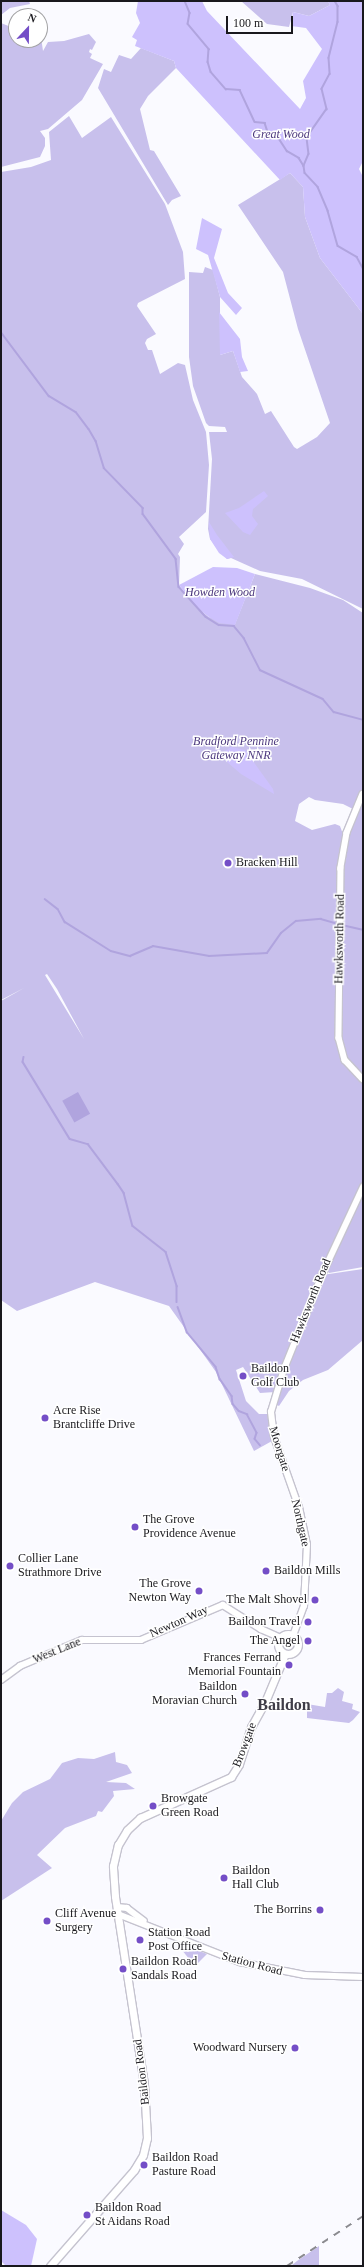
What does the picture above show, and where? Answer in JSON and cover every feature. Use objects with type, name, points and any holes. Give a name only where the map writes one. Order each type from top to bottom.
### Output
[{"type":"main road","points":[[287,1635],[293,1636],[297,1643],[296,1648],[290,1654],[285,1654],[278,1647],[280,1638],[287,1635]]},
{"type":"main road","name":"Browgate","points":[[118,1845],[127,1830],[140,1818],[231,1777],[239,1764],[251,1727],[265,1702],[285,1654]]},
{"type":"main road","name":"Baildon Road","points":[[50,2266],[134,2170],[143,2155],[147,2138],[144,2084],[118,1910],[113,1866],[118,1845]]},
{"type":"street","name":"Hawksworth Road","points":[[363,794],[347,833],[341,868],[339,1038],[345,1060],[363,1079]]},
{"type":"street","name":"Hawksworth Road","points":[[271,1419],[275,1392],[293,1346],[327,1263],[363,1187]]},
{"type":"street","name":"Moorgate","points":[[271,1419],[274,1437],[288,1480]]},
{"type":"street","name":"Northgate","points":[[288,1480],[298,1508],[307,1545],[304,1606],[293,1636]]},
{"type":"street","name":"Newton Way","points":[[141,1640],[222,1605],[261,1630],[280,1638]]},
{"type":"street","name":"West Lane","points":[[1,1680],[20,1666],[82,1640],[141,1640]]},
{"type":"street","name":"Station Road","points":[[118,1910],[148,1925],[218,1955],[258,1967],[305,1975],[363,1976]]},
{"type":"green space","points":[[1,1],[29,1],[30,4],[8,8],[1,15]]},
{"type":"green space","name":"Great Wood","points":[[138,1],[202,1],[207,11],[300,109],[306,98],[303,81],[322,49],[306,28],[291,26],[293,12],[309,16],[330,5],[328,1],[363,1],[363,161],[359,169],[363,177],[363,314],[320,258],[305,217],[303,187],[290,173],[280,180],[176,68],[174,61],[135,46],[137,40],[132,37],[140,23],[136,13]]},
{"type":"green space","points":[[241,1],[328,1],[330,5],[309,16],[293,12],[289,27],[267,24]]},
{"type":"green space","points":[[1,23],[8,26],[8,48],[43,48],[43,51],[45,48],[48,48],[48,42],[64,41],[89,34],[96,42],[92,50],[90,49],[89,52],[92,54],[90,58],[103,64],[82,100],[48,129],[40,131],[45,138],[45,146],[40,157],[1,167]]},
{"type":"green space","points":[[141,48],[174,61],[176,68],[148,96],[140,109],[150,150],[154,151],[181,196],[172,200],[168,205],[98,88],[104,69],[111,72],[119,55],[131,59]]},
{"type":"green space","name":"Bradford Pennine Gateway NNR","points":[[69,116],[82,138],[111,117],[165,204],[183,252],[185,279],[138,303],[137,306],[156,334],[147,339],[145,343],[148,350],[152,350],[160,374],[178,363],[185,365],[193,400],[206,432],[209,465],[206,512],[179,537],[184,544],[178,554],[180,557],[179,585],[197,608],[209,617],[235,624],[255,574],[310,588],[343,600],[363,613],[363,788],[353,809],[343,804],[315,800],[309,797],[299,804],[295,821],[312,830],[335,824],[340,826],[344,837],[343,875],[348,837],[363,797],[363,1182],[322,1275],[363,1269],[363,1340],[328,1370],[303,1380],[289,1391],[279,1406],[277,1405],[275,1392],[260,1393],[243,1367],[236,1370],[246,1401],[259,1414],[267,1414],[272,1441],[254,1451],[216,1372],[169,1306],[95,1282],[17,1311],[1,1300],[1,1001],[24,988],[1,1000],[1,172],[31,167],[51,160],[49,132]],"holes":[[[47,974],[57,989],[84,1039],[45,975]]]},
{"type":"green space","points":[[290,173],[303,187],[305,217],[320,258],[363,314],[363,609],[302,579],[260,571],[231,558],[227,559],[210,539],[208,529],[212,459],[209,432],[227,432],[225,427],[209,426],[206,423],[193,386],[189,357],[189,272],[203,273],[205,267],[213,270],[220,297],[220,355],[233,351],[242,377],[257,394],[265,414],[271,411],[294,447],[297,449],[317,437],[330,423],[298,329],[283,272],[238,205]]},
{"type":"green space","points":[[202,218],[222,229],[214,258],[228,293],[242,308],[236,315],[220,297],[208,255],[196,249]]},
{"type":"green space","points":[[219,312],[240,339],[242,357],[248,371],[240,372],[233,351],[220,355]]},
{"type":"green space","points":[[264,491],[268,496],[253,509],[252,516],[258,524],[250,535],[243,532],[225,513],[239,508]]},
{"type":"green space","points":[[209,522],[234,557],[227,559],[219,553],[210,539]]},
{"type":"green space","name":"Howden Wood","points":[[213,567],[237,568],[255,574],[235,625],[219,623],[209,617],[197,608],[179,585]]},
{"type":"green space","name":"Bradford Pennine Gateway NNR","points":[[231,747],[245,750],[273,789],[274,794],[241,774],[227,762],[225,751]]},
{"type":"green space","points":[[363,1191],[363,1267],[329,1273],[326,1269]]},
{"type":"green space","points":[[338,1688],[344,1692],[342,1701],[353,1704],[352,1709],[360,1712],[353,1720],[349,1723],[307,1718],[307,1704],[325,1707],[327,1693],[332,1693]]},
{"type":"green space","points":[[115,1752],[116,1762],[127,1765],[132,1773],[106,1782],[126,1783],[135,1789],[113,1791],[114,1796],[102,1812],[98,1811],[96,1816],[65,1828],[37,1855],[52,1868],[1,1901],[1,1821],[12,1803],[23,1792],[50,1779],[62,1763],[78,1758],[94,1759]]},
{"type":"green space","points":[[182,1944],[207,1954],[195,1966],[181,1949]]},
{"type":"green space","points":[[1,2210],[26,2225],[37,2239],[31,2266],[6,2266],[1,2261]]},
{"type":"green space","points":[[319,2246],[319,2266],[291,2266],[297,2261]]},
{"type":"shaded area","points":[[78,1092],[90,1114],[74,1123],[62,1101]]},
{"type":"waterway","points":[[185,1],[190,13],[188,24],[209,49],[208,62],[211,72],[226,89],[240,90],[255,122],[265,123],[269,135],[278,137],[287,151],[299,158],[304,166]]},
{"type":"waterway","points":[[335,1],[338,6],[338,22],[329,58],[330,74],[322,89],[327,109],[307,138],[309,154],[304,166],[305,173],[318,187],[328,211],[338,246],[357,257],[363,268]]},
{"type":"waterway","points":[[1,332],[49,396],[76,412],[89,429],[96,441],[104,468],[143,508],[143,514],[176,559],[179,587],[206,617],[219,625],[234,626],[244,638],[260,670],[323,699],[334,712],[363,720]]},
{"type":"waterway","points":[[45,899],[58,909],[65,922],[111,951],[130,956],[153,946],[209,956],[267,953],[281,933],[296,921],[321,919],[338,924]]},
{"type":"waterway","points":[[342,925],[363,930]]},
{"type":"waterway","points":[[24,1057],[23,1062],[70,1139],[88,1144],[124,1193],[133,1226],[166,1252],[177,1286],[177,1302]]},
{"type":"waterway","points":[[178,1307],[187,1332],[216,1367],[220,1379],[232,1396],[233,1404],[239,1411],[247,1414],[257,1433],[255,1439],[260,1445]]},
{"type":"railway","points":[[287,2266],[363,2216]]},
{"type":"place","name":"Bracken Hill","points":[[228,863]]},
{"type":"place","name":"Baildon Golf Club","points":[[243,1376]]},
{"type":"place","name":"Acre Rise Brantcliffe Drive","points":[[45,1418]]},
{"type":"place","name":"The Grove Providence Avenue","points":[[135,1527]]},
{"type":"place","name":"Collier Lane Strathmore Drive","points":[[10,1566]]},
{"type":"place","name":"Baildon Mills","points":[[266,1571]]},
{"type":"place","name":"The Grove Newton Way","points":[[199,1591]]},
{"type":"place","name":"The Malt Shovel","points":[[315,1600]]},
{"type":"place","name":"Baildon Travel","points":[[308,1622]]},
{"type":"place","name":"The Angel","points":[[308,1641]]},
{"type":"place","name":"Frances Ferrand Memorial Fountain","points":[[289,1665]]},
{"type":"place","name":"Baildon Moravian Church","points":[[245,1694]]},
{"type":"place","name":"Browgate Green Road","points":[[153,1806]]},
{"type":"place","name":"Baildon Hall Club","points":[[224,1878]]},
{"type":"place","name":"The Borrins","points":[[320,1910]]},
{"type":"place","name":"Cliff Avenue Surgery","points":[[47,1921]]},
{"type":"place","name":"Station Road Post Office","points":[[140,1940]]},
{"type":"place","name":"Baildon Road Sandals Road","points":[[123,1969]]},
{"type":"place","name":"Woodward Nursery","points":[[295,2048]]},
{"type":"place","name":"Baildon Road Pasture Road","points":[[144,2165]]},
{"type":"place","name":"Baildon Road St Aidans Road","points":[[87,2215]]},
{"type":"district","name":"Baildon","points":[[284,1705]]}]
